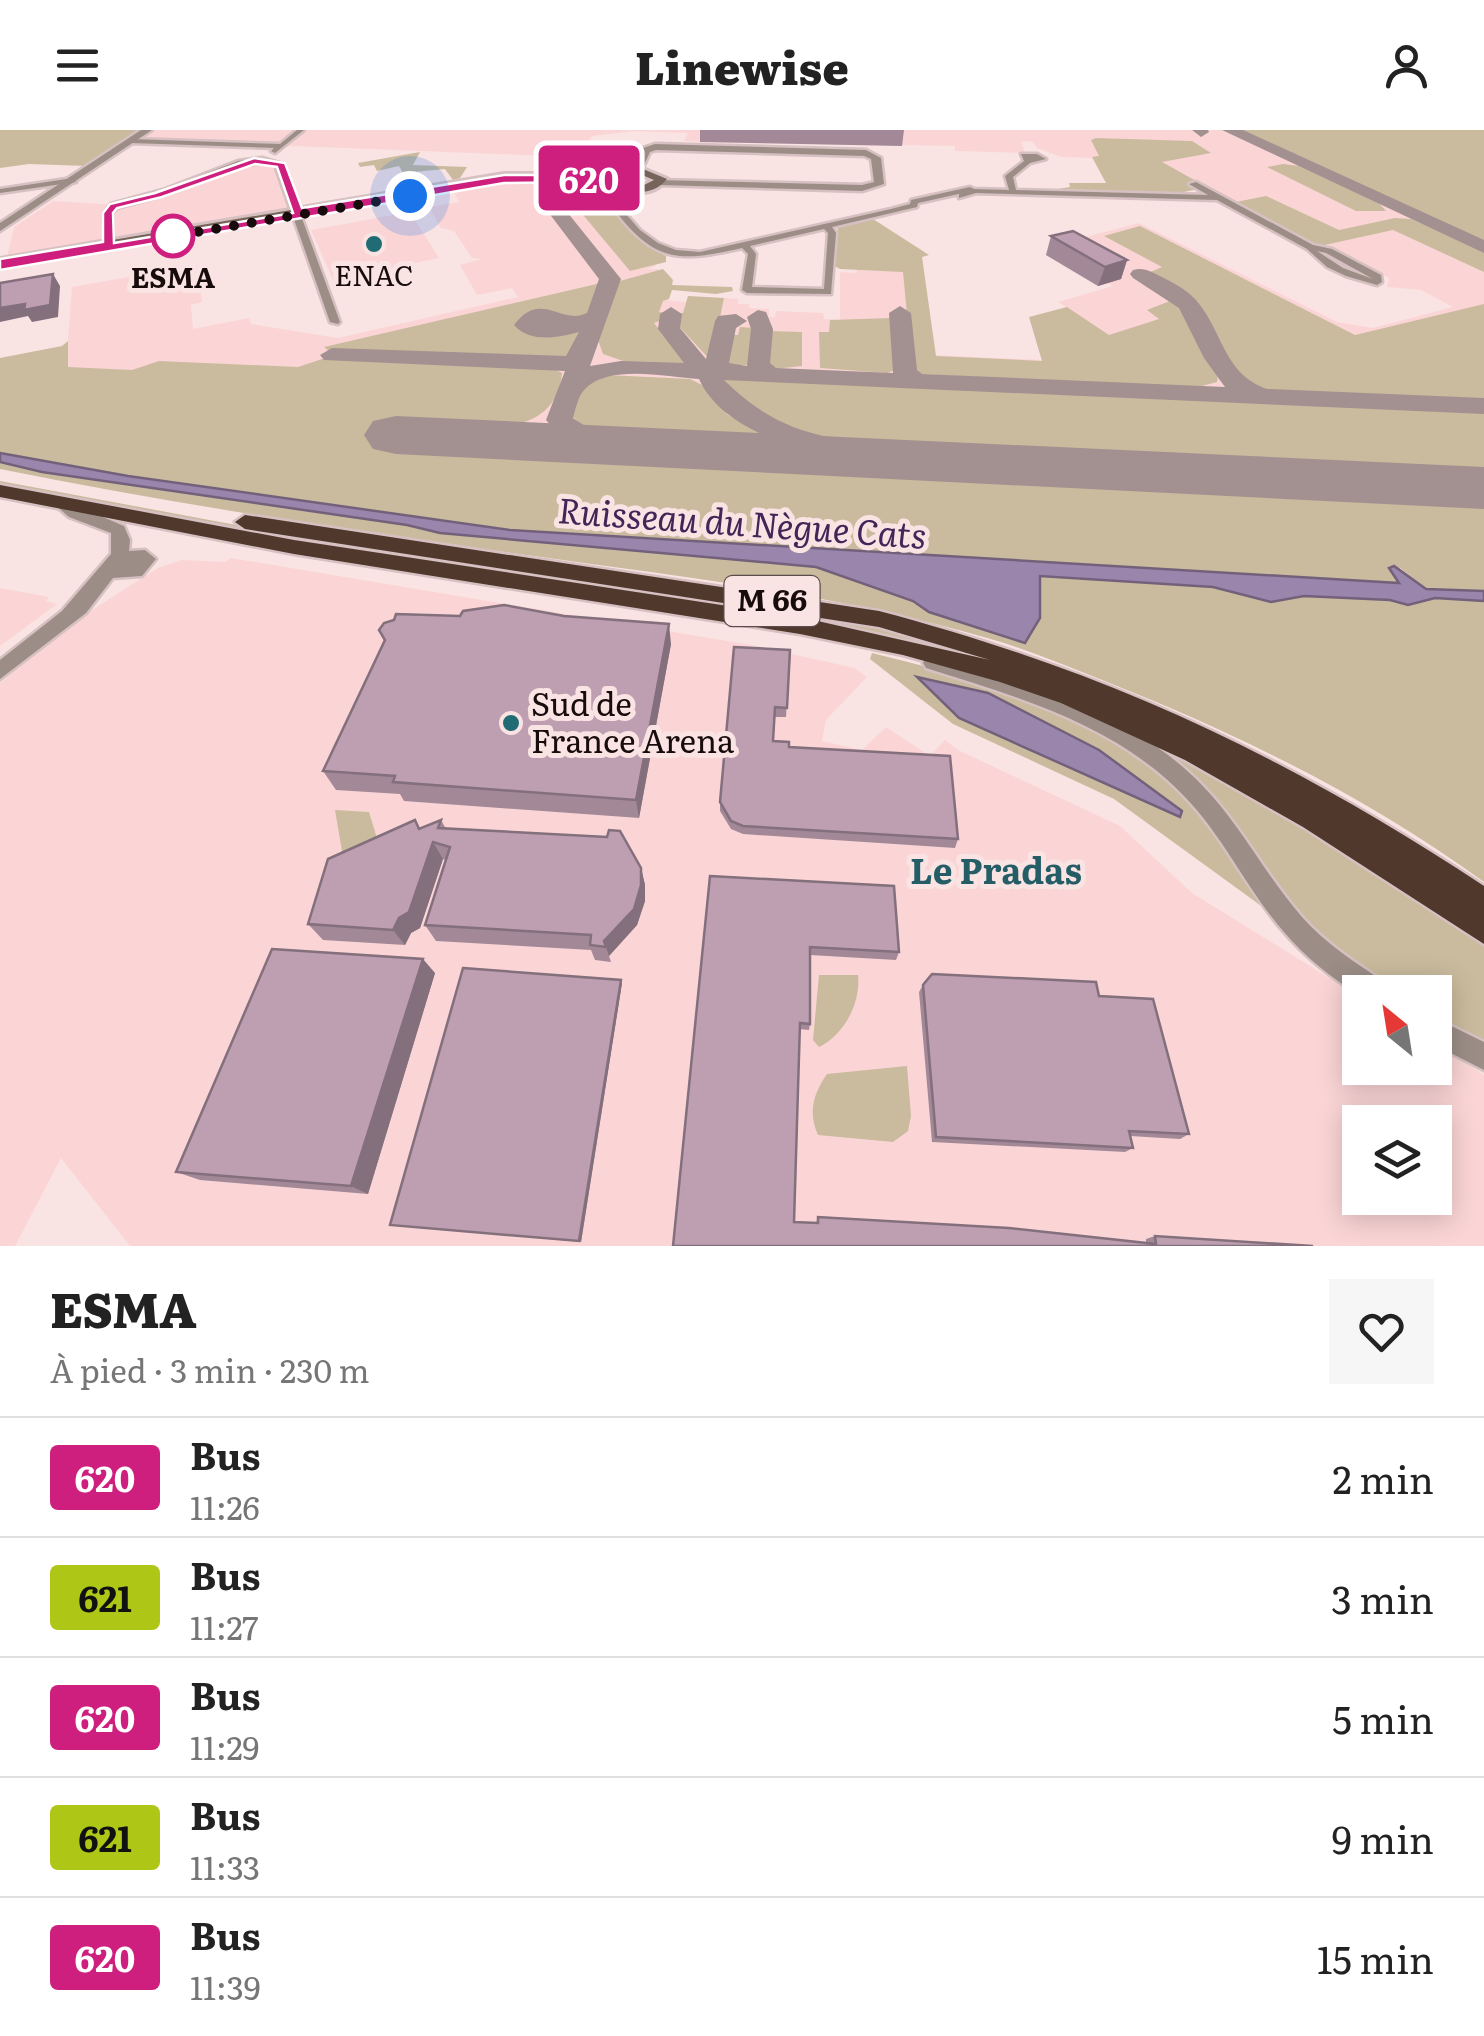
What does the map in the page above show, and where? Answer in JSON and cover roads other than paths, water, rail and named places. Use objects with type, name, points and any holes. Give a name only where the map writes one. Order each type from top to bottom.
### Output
[{"type":"highway","name":"M 66","points":[[0,476],[255,524],[879,619],[964,640],[1087,682],[1279,772],[1484,903]]},
{"type":"highway","name":"M 66","points":[[0,491],[302,550],[847,634],[1010,675],[1147,731],[1319,820],[1484,929]]},
{"type":"main road","points":[[0,265],[504,180],[621,182],[646,188],[660,182],[655,174],[637,169],[621,182]]},
{"type":"street","points":[[0,228],[147,130]]},
{"type":"street","points":[[265,160],[300,130]]},
{"type":"street","points":[[131,141],[281,146]]},
{"type":"street","points":[[637,169],[647,149],[660,146],[866,153],[876,158],[878,184],[862,188],[660,182]]},
{"type":"street","points":[[108,246],[108,213],[114,206],[166,192],[241,163],[265,160],[282,166],[335,322]]},
{"type":"street","points":[[1013,192],[1009,176],[1028,161]]},
{"type":"street","points":[[0,191],[73,180]]},
{"type":"street","points":[[621,182],[624,202]]},
{"type":"street","points":[[1192,184],[1310,247],[1378,277],[1377,282],[1362,280],[1321,258],[1310,247]]},
{"type":"street","points":[[646,188],[624,202],[623,216],[647,242],[662,250],[700,255],[972,190],[1217,198]]},
{"type":"street","points":[[746,246],[752,254],[747,290],[828,292],[832,234],[826,227]]},
{"type":"street","name":"M 66","points":[[62,505],[69,512],[101,520],[118,530],[122,542],[117,562]]},
{"type":"street","points":[[0,671],[70,614],[136,572],[116,573],[117,562]]},
{"type":"street","points":[[70,614],[117,562]]},
{"type":"street","name":"M 66","points":[[847,634],[866,644],[952,668],[1075,713],[1156,758],[1206,804],[1258,879],[1310,943],[1354,975]]},
{"type":"place","name":"ESMA","points":[[173,236]]},
{"type":"place","name":"ENAC","points":[[374,244]]},
{"type":"place","name":"Sud de France Arena","points":[[511,723]]},
{"type":"district","name":"Le Pradas","points":[[996,872]]},
{"type":"water label","name":"Ruisseau du Nègue Cats","points":[[742,524]]}]
